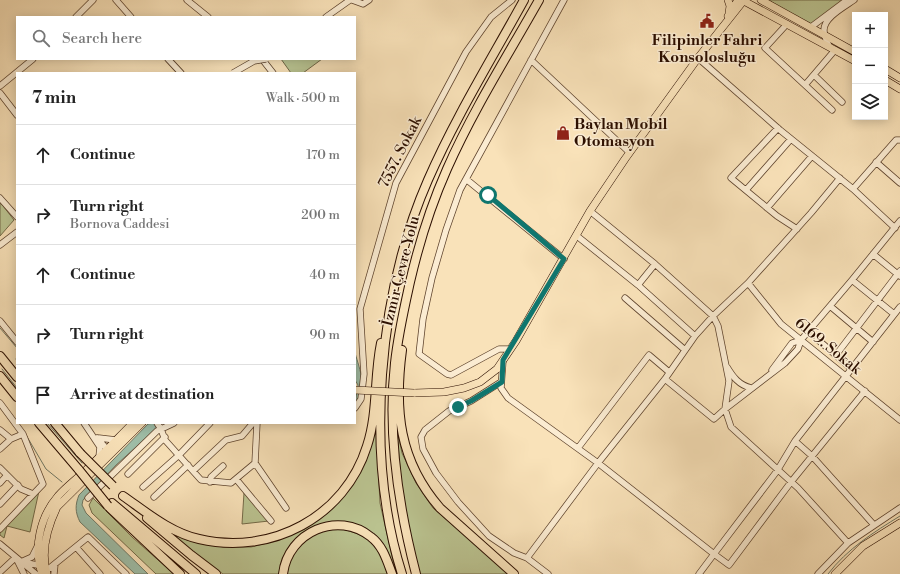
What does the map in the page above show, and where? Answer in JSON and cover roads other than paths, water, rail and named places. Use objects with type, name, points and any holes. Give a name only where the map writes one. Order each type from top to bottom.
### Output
[{"type":"highway","name":"İzmir Çevre Yolu","points":[[402,574],[385,492],[380,426],[382,374],[397,272],[415,212],[443,148],[524,0]]},
{"type":"highway","name":"İzmir Çevre Yolu","points":[[416,574],[400,505],[396,479],[393,411],[395,363],[401,323],[424,228],[446,170],[539,0]]},
{"type":"highway","points":[[413,270],[402,353],[399,409],[400,428],[408,456],[420,482],[440,508],[514,574]]},
{"type":"highway","points":[[123,496],[177,531],[198,539],[226,544],[247,543],[271,539],[293,531],[319,515],[334,502],[349,484],[362,460],[367,446],[372,430],[378,360],[397,272]]},
{"type":"highway","points":[[0,356],[16,376]]},
{"type":"highway","points":[[0,376],[16,396]]},
{"type":"highway","points":[[39,424],[69,459],[84,472],[110,504],[180,574]]},
{"type":"highway","points":[[56,424],[80,453],[123,496],[191,556],[216,574]]},
{"type":"highway","points":[[110,504],[196,574]]},
{"type":"highway","points":[[283,574],[289,553],[301,538],[315,529],[333,525],[345,525],[356,528],[372,537],[383,551],[392,574]]},
{"type":"main road","points":[[727,22],[730,6],[728,0]]},
{"type":"main road","points":[[729,13],[742,0]]},
{"type":"main road","points":[[742,0],[852,59]]},
{"type":"main road","points":[[356,390],[414,393],[444,392],[464,388],[480,382],[497,369],[564,259],[590,211],[629,152],[742,0]]},
{"type":"main road","points":[[761,0],[852,50]]},
{"type":"main road","points":[[727,22],[739,11],[745,9],[767,14]]},
{"type":"main road","points":[[888,71],[900,78]]},
{"type":"main road","points":[[888,82],[900,89]]},
{"type":"main road","points":[[42,569],[38,545],[41,528],[47,513],[57,498],[99,458],[108,452],[116,440],[132,424]]},
{"type":"main road","points":[[42,569],[48,524],[57,507],[84,472],[141,424]]},
{"type":"main road","points":[[835,574],[863,546],[900,523]]},
{"type":"street","points":[[77,16],[93,0]]},
{"type":"street","points":[[116,0],[130,16]]},
{"type":"street","points":[[186,0],[207,16]]},
{"type":"street","points":[[327,16],[351,0],[363,4],[369,0]]},
{"type":"street","name":"7557. Sokak","points":[[356,406],[361,399],[364,374],[360,309],[396,183],[466,52],[490,17],[512,0]]},
{"type":"street","points":[[510,349],[499,349],[451,375],[447,374],[419,354],[423,319],[432,278],[446,230],[466,178],[564,0]]},
{"type":"street","points":[[811,27],[846,0]]},
{"type":"street","points":[[806,85],[832,48],[824,34],[824,28],[830,18],[854,0]]},
{"type":"street","points":[[787,24],[765,48],[832,110]]},
{"type":"street","points":[[698,58],[791,139],[853,189],[895,228]]},
{"type":"street","points":[[17,72],[32,60]]},
{"type":"street","points":[[169,60],[180,72]]},
{"type":"street","points":[[235,72],[258,60]]},
{"type":"street","points":[[264,60],[272,72]]},
{"type":"street","points":[[531,60],[629,152]]},
{"type":"street","points":[[0,86],[16,73]]},
{"type":"street","points":[[814,75],[842,102]]},
{"type":"street","points":[[0,93],[16,113]]},
{"type":"street","points":[[778,128],[731,178],[767,208],[797,229]]},
{"type":"street","points":[[746,190],[791,139]]},
{"type":"street","points":[[853,189],[896,140],[900,140]]},
{"type":"street","points":[[767,208],[812,156]]},
{"type":"street","points":[[876,162],[900,183]]},
{"type":"street","points":[[466,178],[564,259]]},
{"type":"street","points":[[527,558],[598,463],[665,379],[695,336],[713,316],[748,283],[797,229],[840,178]]},
{"type":"street","points":[[0,198],[16,216]]},
{"type":"street","points":[[590,211],[655,264],[713,316],[718,326],[724,363],[729,380],[724,409],[731,427],[777,471],[791,482],[848,543]]},
{"type":"street","points":[[665,379],[714,419],[724,409],[785,362],[798,349],[801,340],[900,221]]},
{"type":"street","points":[[0,245],[16,233]]},
{"type":"street","points":[[576,236],[638,286],[695,336]]},
{"type":"street","points":[[873,254],[899,274]]},
{"type":"street","points":[[638,286],[655,264]]},
{"type":"street","name":"6169. Sokak","points":[[836,355],[899,274]]},
{"type":"street","points":[[852,280],[894,314]]},
{"type":"street","name":"6169. Sokak","points":[[748,283],[781,324],[865,390],[900,420]]},
{"type":"street","points":[[625,298],[685,350]]},
{"type":"street","points":[[830,306],[873,342]]},
{"type":"street","points":[[699,574],[777,471],[795,441],[900,307]]},
{"type":"street","points":[[0,321],[16,341]]},
{"type":"street","name":"6169. Sokak","points":[[817,339],[852,369]]},
{"type":"street","points":[[578,448],[650,355],[669,372]]},
{"type":"street","points":[[503,360],[502,388],[508,398],[598,463],[729,566],[791,482],[865,390]]},
{"type":"street","points":[[724,363],[735,380],[751,388]]},
{"type":"street","points":[[502,382],[471,401],[449,411],[425,430],[421,438],[423,449],[436,473],[458,502],[490,536],[514,553],[527,558],[548,574]]},
{"type":"street","points":[[0,403],[23,434],[43,484],[0,529]]},
{"type":"street","points":[[85,424],[108,452]]},
{"type":"street","points":[[90,431],[93,424]]},
{"type":"street","points":[[158,424],[165,437],[165,440],[201,480],[230,483],[255,463]]},
{"type":"street","points":[[88,498],[123,463],[161,429],[172,424]]},
{"type":"street","points":[[143,487],[179,455],[209,424]]},
{"type":"street","points":[[193,471],[226,440],[242,436],[252,424]]},
{"type":"street","points":[[257,424],[255,463],[286,508]]},
{"type":"street","points":[[0,430],[11,439]]},
{"type":"street","points":[[0,449],[11,439],[23,434]]},
{"type":"street","points":[[128,474],[165,437]]},
{"type":"street","points":[[98,440],[116,440]]},
{"type":"street","points":[[98,440],[100,447],[99,458]]},
{"type":"street","points":[[795,441],[812,456],[874,525]]},
{"type":"street","points":[[154,497],[188,465]]},
{"type":"street","points":[[210,482],[211,477],[223,466]]},
{"type":"street","points":[[0,468],[21,489],[33,494]]},
{"type":"street","points":[[0,483],[7,475]]},
{"type":"street","points":[[236,479],[271,520]]},
{"type":"street","points":[[0,504],[18,485]]},
{"type":"street","points":[[818,574],[848,543],[900,508]]},
{"type":"street","points":[[0,544],[15,558],[28,567],[42,569],[55,564],[88,537],[123,573]]},
{"type":"street","points":[[21,562],[27,561],[32,557],[38,545]]},
{"type":"street","points":[[76,547],[100,574]]},
{"type":"street","points":[[0,572],[15,558]]},
{"type":"street","points":[[15,558],[24,574]]},
{"type":"street","points":[[21,562],[42,569]]},
{"type":"street","points":[[54,574],[55,564]]},
{"type":"waterway","points":[[0,328],[16,347]]},
{"type":"waterway","points":[[2,369],[16,387]]},
{"type":"waterway","points":[[48,424],[82,463]]},
{"type":"waterway","points":[[26,435],[46,469],[62,482]]},
{"type":"waterway","points":[[828,574],[852,549],[900,516]]},
{"type":"place","name":"Filipinler Fahri Konsolosluğu","points":[[707,21]]},
{"type":"place","name":"Baylan Mobil Otomasyon","points":[[563,133]]}]
